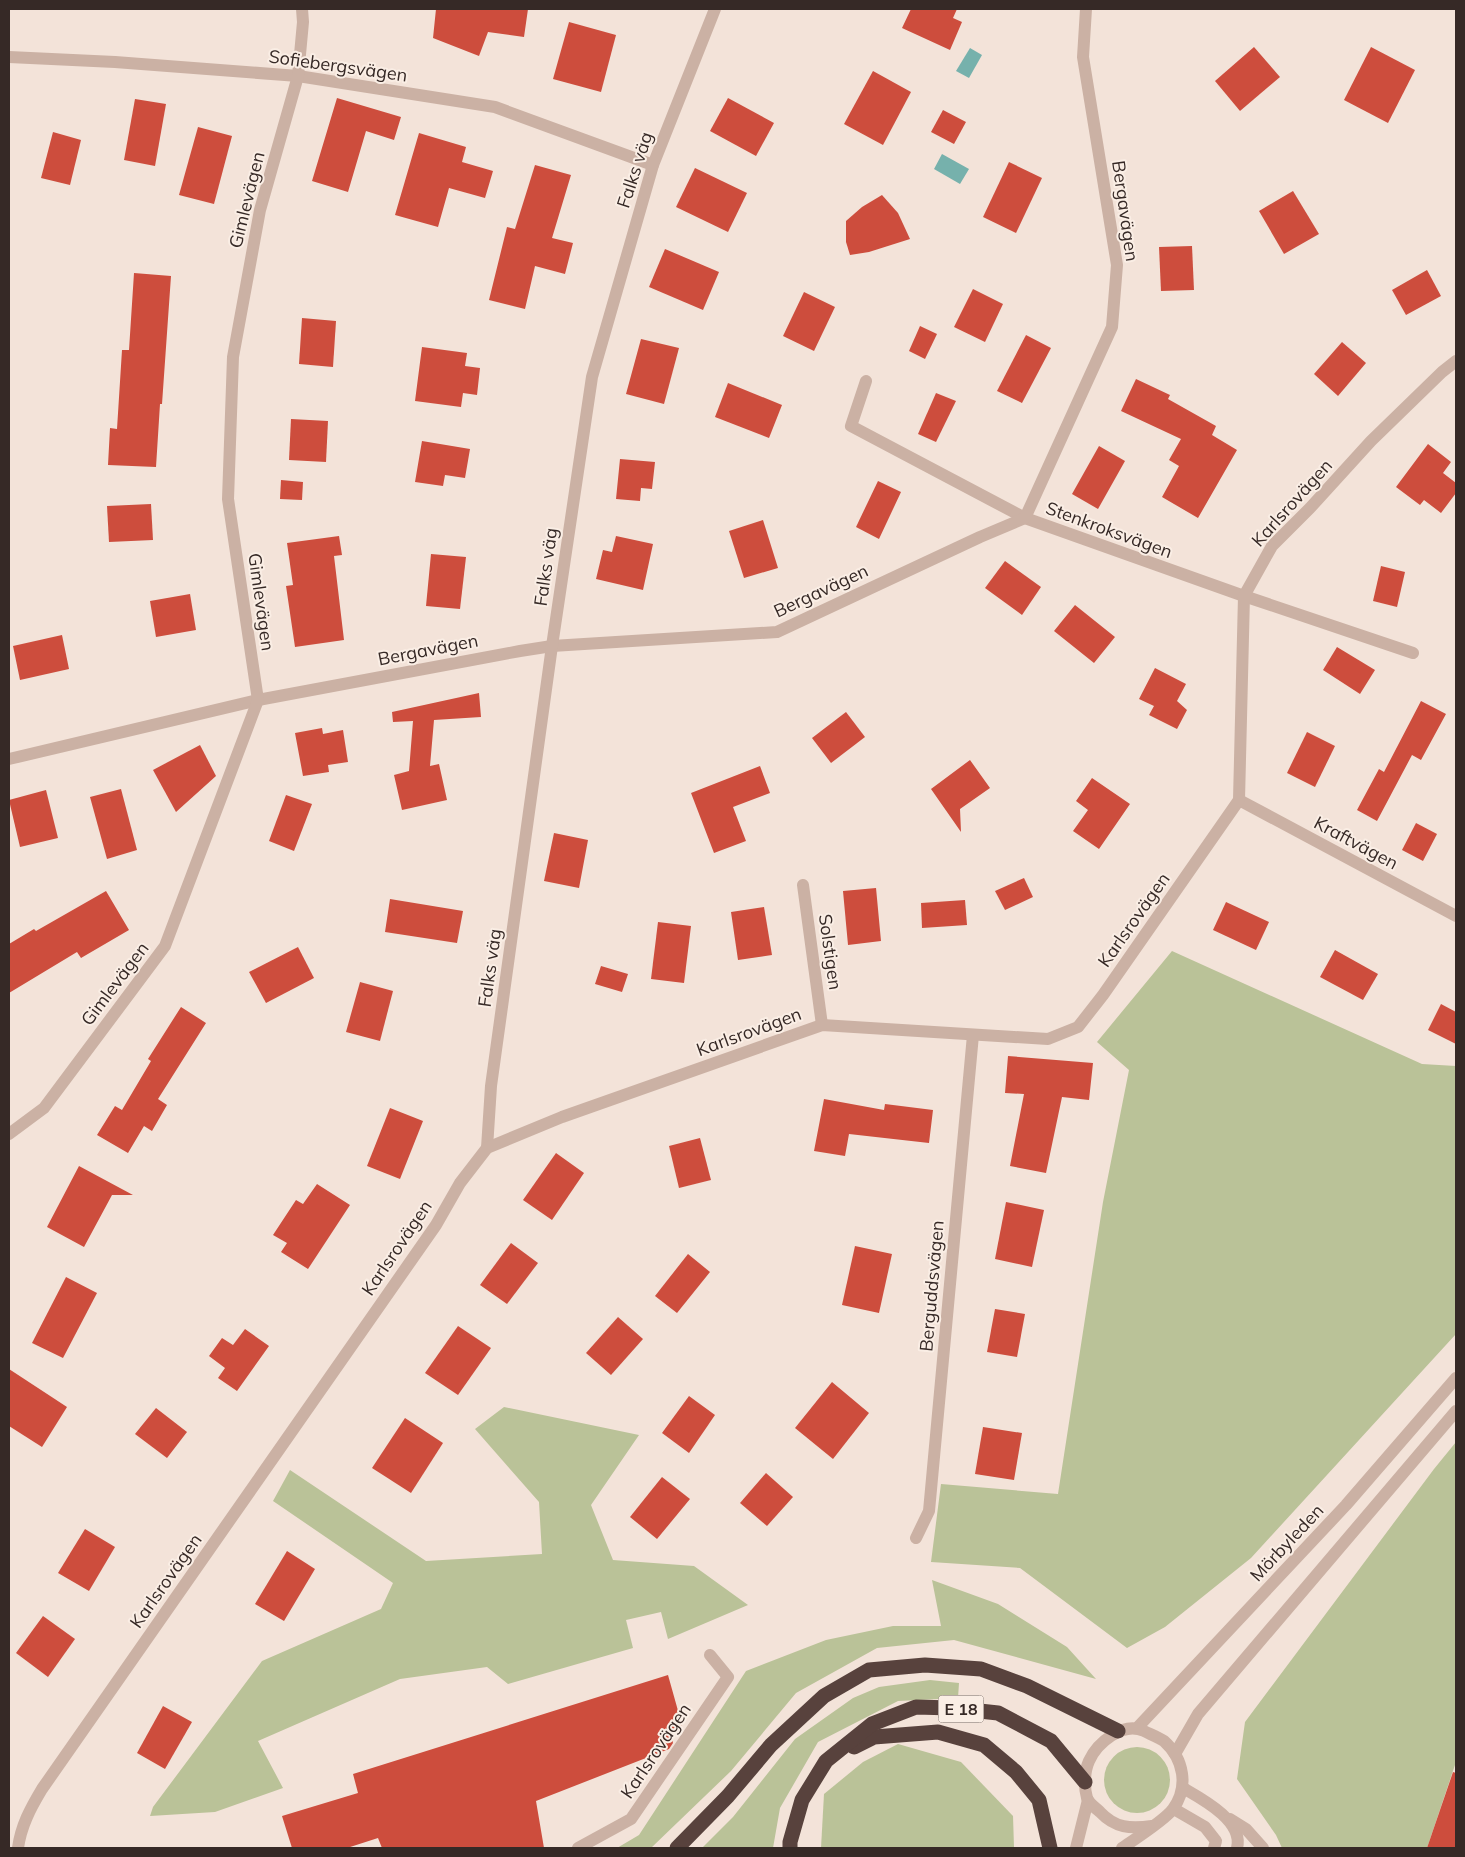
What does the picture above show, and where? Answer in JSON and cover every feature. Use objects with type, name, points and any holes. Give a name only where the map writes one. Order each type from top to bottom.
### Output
[{"type":"highway","points":[[677,1848],[728,1796],[771,1745],[824,1696],[869,1670],[925,1665],[981,1669],[1027,1686],[1118,1731]]},
{"type":"highway","name":"E 18","points":[[790,1848],[802,1800],[826,1761],[872,1724],[916,1707],[952,1708],[998,1713],[1051,1741],[1084,1782]]},
{"type":"highway","name":"E 18","points":[[826,1761],[874,1737],[938,1732],[984,1745],[1016,1772],[1039,1800],[1050,1848]]},
{"type":"street","name":"Gimlevägen","points":[[9,1134],[44,1108],[165,946],[258,700],[228,499],[233,357],[260,210],[298,76],[303,22],[302,9]]},
{"type":"street","name":"Falks väg","points":[[487,1148],[491,1086],[552,646],[592,377],[653,165],[715,9]]},
{"type":"street","name":"Bergavägen","points":[[9,759],[258,700],[552,646],[777,632],[980,537],[1025,518],[1112,327],[1118,265],[1083,56],[1086,9]]},
{"type":"street","name":"Sofiebergsvägen","points":[[9,56],[298,76],[495,107],[653,165]]},
{"type":"street","name":"Karlsrovägen","points":[[18,1848],[20,1832],[29,1810],[42,1789],[430,1233],[460,1183],[487,1148],[562,1117],[822,1025],[1048,1039],[1078,1027],[1103,995],[1239,800],[1244,596],[1272,546],[1310,508],[1370,441],[1456,361]]},
{"type":"street","name":"Stenkroksvägen","points":[[866,381],[851,426],[1025,518],[1244,596],[1412,653]]},
{"type":"street","name":"Kraftvägen","points":[[1239,800],[1456,916]]},
{"type":"street","name":"Solstigen","points":[[803,885],[822,1025]]},
{"type":"street","name":"Berguddsvägen","points":[[916,1538],[929,1512],[973,1034]]},
{"type":"street","name":"Mörbyleden","points":[[1138,1728],[1346,1506],[1456,1378]]},
{"type":"street","points":[[1175,1754],[1198,1714],[1456,1411]]},
{"type":"street","name":"Karlsrovägen","points":[[578,1848],[631,1819],[728,1677],[710,1655]]},
{"type":"street","points":[[1076,1848],[1088,1800],[1084,1782],[1089,1761],[1102,1743],[1118,1731],[1138,1728],[1163,1740],[1175,1754],[1183,1772],[1183,1788],[1174,1809],[1164,1819],[1122,1848]]},
{"type":"street","points":[[1183,1788],[1246,1829],[1263,1848]]},
{"type":"street","points":[[1088,1800],[1109,1822],[1132,1828],[1152,1826]]},
{"type":"street","points":[[1174,1809],[1205,1828],[1216,1841],[1214,1848]]},
{"type":"street","points":[[1224,1815],[1234,1828],[1237,1848]]},
{"type":"green space","points":[[1172,951],[1422,1064],[1456,1066],[1456,1334],[1251,1558],[1165,1627],[1127,1648],[1020,1568],[931,1562],[941,1484],[1058,1494],[1103,1202],[1129,1070],[1097,1042]]},
{"type":"green space","points":[[504,1407],[639,1435],[591,1505],[613,1560],[694,1566],[748,1605],[668,1639],[661,1612],[626,1620],[633,1648],[508,1684],[487,1667],[400,1679],[258,1741],[283,1788],[215,1812],[150,1816],[153,1807],[262,1661],[381,1609],[393,1583],[273,1501],[290,1470],[426,1561],[542,1554],[539,1502],[475,1429]]},
{"type":"green space","points":[[1456,1442],[1456,1762],[1427,1848],[1282,1848],[1276,1835],[1237,1779],[1245,1722]]},
{"type":"green space","points":[[932,1580],[998,1604],[1067,1647],[1096,1679],[954,1640],[877,1648],[796,1693],[731,1771],[651,1848],[617,1848],[639,1835],[746,1671],[826,1640],[893,1626],[941,1626]]},
{"type":"green space","points":[[930,1680],[959,1683],[958,1698],[898,1701],[818,1742],[780,1808],[773,1848],[702,1848],[733,1817],[795,1739],[853,1698],[879,1687]]},
{"type":"green space","points":[[898,1744],[961,1762],[1013,1816],[1014,1848],[821,1848],[824,1794],[863,1762]]},
{"type":"green space","points":[[1137,1747],[1150,1750],[1160,1757],[1167,1767],[1170,1780],[1167,1793],[1160,1803],[1150,1810],[1137,1813],[1124,1810],[1114,1803],[1107,1793],[1104,1780],[1107,1767],[1114,1757],[1124,1750]]},
{"type":"water","points":[[970,48],[982,55],[969,78],[956,71]]},
{"type":"water","points":[[942,154],[969,169],[960,184],[934,169]]},
{"type":"building","points":[[436,9],[528,9],[524,37],[488,32],[479,56],[433,38]]},
{"type":"building","points":[[911,9],[957,9],[953,18],[962,22],[950,50],[902,28]]},
{"type":"building","points":[[569,22],[616,35],[601,92],[553,79]]},
{"type":"building","points":[[1254,47],[1280,77],[1240,111],[1215,81]]},
{"type":"building","points":[[1371,47],[1415,70],[1388,123],[1344,100]]},
{"type":"building","points":[[873,71],[911,92],[883,145],[844,124]]},
{"type":"building","points":[[337,98],[401,117],[394,140],[366,131],[348,192],[312,181]]},
{"type":"building","points":[[728,98],[774,123],[756,156],[710,131]]},
{"type":"building","points":[[135,99],[166,104],[155,166],[124,160]]},
{"type":"building","points":[[943,110],[966,122],[954,144],[931,132]]},
{"type":"building","points":[[198,127],[232,136],[214,204],[179,195]]},
{"type":"building","points":[[53,132],[81,140],[70,185],[41,178]]},
{"type":"building","points":[[419,133],[466,147],[462,162],[493,171],[485,198],[449,188],[438,227],[395,215]]},
{"type":"building","points":[[1009,162],[1042,178],[1016,233],[983,217]]},
{"type":"building","points":[[535,165],[571,175],[552,238],[573,243],[565,274],[535,266],[525,309],[489,300],[507,227],[515,229]]},
{"type":"building","points":[[695,168],[747,193],[728,232],[676,207]]},
{"type":"building","points":[[1293,191],[1319,234],[1284,254],[1259,211]]},
{"type":"building","points":[[882,195],[898,213],[910,239],[869,252],[850,255],[846,242],[846,221],[862,207]]},
{"type":"building","points":[[1192,246],[1194,290],[1161,291],[1159,247]]},
{"type":"building","points":[[665,249],[719,272],[703,310],[649,287]]},
{"type":"building","points":[[1427,270],[1441,296],[1406,315],[1392,290]]},
{"type":"building","points":[[134,273],[171,276],[156,467],[108,465],[110,428],[117,429],[122,350],[129,350]]},
{"type":"building","points":[[973,289],[1003,304],[985,342],[954,327]]},
{"type":"building","points":[[804,292],[835,307],[814,351],[783,336]]},
{"type":"building","points":[[302,318],[336,321],[333,367],[299,364]]},
{"type":"building","points":[[920,326],[937,334],[925,359],[909,351]]},
{"type":"building","points":[[1026,335],[1051,348],[1022,403],[997,391]]},
{"type":"building","points":[[641,339],[679,348],[664,404],[626,394]]},
{"type":"building","points":[[1342,342],[1366,363],[1338,396],[1314,374]]},
{"type":"building","points":[[422,347],[467,353],[465,366],[480,368],[477,395],[463,393],[461,407],[415,401]]},
{"type":"building","points":[[1136,379],[1170,395],[1168,399],[1216,426],[1212,435],[1237,450],[1198,518],[1162,497],[1179,466],[1169,460],[1181,439],[1121,411]]},
{"type":"building","points":[[728,383],[782,405],[769,438],[715,417]]},
{"type":"building","points":[[936,393],[956,401],[936,442],[918,434]]},
{"type":"building","points":[[291,419],[328,421],[326,462],[289,460]]},
{"type":"building","points":[[422,441],[470,449],[465,478],[445,475],[443,486],[415,482]]},
{"type":"building","points":[[1428,444],[1451,462],[1443,473],[1456,483],[1456,493],[1441,513],[1424,500],[1420,505],[1396,487]]},
{"type":"building","points":[[1099,446],[1125,461],[1098,509],[1072,494]]},
{"type":"building","points":[[620,459],[655,462],[652,489],[641,488],[640,501],[616,499]]},
{"type":"building","points":[[281,480],[303,482],[302,500],[280,499]]},
{"type":"building","points":[[878,481],[901,492],[879,539],[856,527]]},
{"type":"building","points":[[151,504],[153,540],[109,542],[107,506]]},
{"type":"building","points":[[763,520],[778,568],[744,578],[729,531]]},
{"type":"building","points":[[339,536],[342,555],[334,556],[344,640],[295,647],[286,586],[293,585],[287,543]]},
{"type":"building","points":[[616,536],[653,544],[643,590],[596,579],[603,550],[612,552]]},
{"type":"building","points":[[431,554],[466,557],[460,609],[426,606]]},
{"type":"building","points":[[1005,561],[1041,587],[1022,615],[985,588]]},
{"type":"building","points":[[1381,566],[1405,572],[1397,607],[1373,601]]},
{"type":"building","points":[[190,594],[196,630],[156,637],[150,601]]},
{"type":"building","points":[[1075,605],[1115,637],[1094,663],[1054,631]]},
{"type":"building","points":[[62,635],[69,669],[20,680],[13,646]]},
{"type":"building","points":[[1337,647],[1375,670],[1360,694],[1323,670]]},
{"type":"building","points":[[1155,668],[1186,684],[1177,701],[1187,710],[1177,729],[1149,715],[1154,706],[1139,699]]},
{"type":"building","points":[[479,693],[481,717],[434,720],[430,766],[439,764],[447,800],[402,810],[394,775],[409,771],[413,721],[393,722],[392,712]]},
{"type":"building","points":[[1421,701],[1446,714],[1421,760],[1412,755],[1377,821],[1357,810],[1379,769],[1384,772]]},
{"type":"building","points":[[846,712],[865,737],[831,763],[812,738]]},
{"type":"building","points":[[322,728],[323,734],[343,730],[348,762],[328,765],[329,772],[303,776],[295,733]]},
{"type":"building","points":[[1307,732],[1335,746],[1315,787],[1287,773]]},
{"type":"building","points":[[200,745],[216,776],[176,812],[153,770]]},
{"type":"building","points":[[970,760],[990,788],[960,809],[961,832],[931,789]]},
{"type":"building","points":[[760,766],[770,793],[733,807],[746,841],[714,853],[691,793]]},
{"type":"building","points":[[1092,778],[1130,804],[1099,849],[1073,831],[1088,810],[1076,801]]},
{"type":"building","points":[[121,789],[137,850],[107,859],[90,797]]},
{"type":"building","points":[[46,790],[58,838],[20,847],[9,800]]},
{"type":"building","points":[[286,795],[312,804],[294,851],[269,841]]},
{"type":"building","points":[[1416,823],[1437,834],[1423,861],[1402,850]]},
{"type":"building","points":[[554,833],[588,840],[579,888],[544,881]]},
{"type":"building","points":[[1024,878],[1033,897],[1005,910],[995,891]]},
{"type":"building","points":[[876,888],[881,941],[848,945],[843,891]]},
{"type":"building","points":[[106,891],[129,930],[81,958],[77,952],[9,993],[9,944],[34,929],[36,931]]},
{"type":"building","points":[[390,899],[463,911],[457,943],[385,932]]},
{"type":"building","points":[[965,900],[967,925],[922,928],[921,903]]},
{"type":"building","points":[[1226,902],[1269,922],[1256,950],[1213,930]]},
{"type":"building","points":[[764,907],[772,955],[738,960],[731,912]]},
{"type":"building","points":[[658,922],[691,926],[684,983],[651,979]]},
{"type":"building","points":[[298,947],[314,978],[266,1003],[249,972]]},
{"type":"building","points":[[1335,950],[1378,974],[1363,1000],[1320,977]]},
{"type":"building","points":[[601,966],[628,974],[622,992],[595,984]]},
{"type":"building","points":[[360,982],[393,991],[380,1041],[346,1032]]},
{"type":"building","points":[[1441,1004],[1456,1012],[1456,1044],[1428,1030]]},
{"type":"building","points":[[181,1007],[206,1023],[158,1099],[167,1105],[152,1131],[144,1126],[128,1153],[97,1135],[115,1106],[122,1110],[151,1061],[148,1059]]},
{"type":"building","points":[[1008,1056],[1093,1063],[1089,1100],[1062,1097],[1046,1173],[1010,1166],[1024,1094],[1005,1093]]},
{"type":"building","points":[[824,1099],[884,1110],[885,1104],[933,1110],[929,1143],[849,1134],[845,1156],[814,1151]]},
{"type":"building","points":[[390,1108],[423,1121],[400,1179],[367,1166]]},
{"type":"building","points":[[700,1138],[711,1180],[679,1188],[669,1146]]},
{"type":"building","points":[[556,1153],[584,1173],[552,1220],[523,1200]]},
{"type":"building","points":[[79,1166],[133,1195],[112,1195],[84,1247],[47,1227]]},
{"type":"building","points":[[317,1184],[350,1205],[308,1269],[281,1252],[287,1243],[273,1235],[296,1200],[303,1204]]},
{"type":"building","points":[[1006,1202],[1044,1210],[1032,1267],[995,1259]]},
{"type":"building","points":[[511,1243],[538,1263],[507,1304],[480,1285]]},
{"type":"building","points":[[855,1246],[892,1254],[879,1313],[842,1305]]},
{"type":"building","points":[[688,1254],[710,1272],[677,1313],[655,1296]]},
{"type":"building","points":[[66,1277],[97,1293],[63,1358],[32,1343]]},
{"type":"building","points":[[995,1309],[1025,1314],[1017,1357],[987,1352]]},
{"type":"building","points":[[618,1317],[643,1339],[611,1375],[586,1353]]},
{"type":"building","points":[[458,1326],[491,1348],[458,1395],[425,1373]]},
{"type":"building","points":[[245,1329],[269,1346],[237,1391],[218,1378],[225,1368],[209,1356],[222,1338],[233,1345]]},
{"type":"building","points":[[9,1369],[67,1407],[42,1447],[9,1426]]},
{"type":"building","points":[[832,1382],[869,1413],[833,1459],[795,1428]]},
{"type":"building","points":[[689,1396],[715,1415],[689,1453],[662,1433]]},
{"type":"building","points":[[156,1408],[187,1432],[167,1458],[135,1434]]},
{"type":"building","points":[[405,1418],[443,1443],[411,1493],[372,1468]]},
{"type":"building","points":[[983,1427],[1022,1433],[1014,1480],[975,1474]]},
{"type":"building","points":[[766,1473],[793,1497],[767,1526],[740,1503]]},
{"type":"building","points":[[662,1477],[690,1499],[657,1539],[630,1517]]},
{"type":"building","points":[[85,1529],[115,1547],[89,1591],[58,1573]]},
{"type":"building","points":[[287,1551],[315,1569],[284,1621],[255,1604]]},
{"type":"building","points":[[43,1616],[75,1639],[48,1677],[16,1653]]},
{"type":"building","points":[[668,1675],[682,1725],[670,1730],[673,1743],[669,1749],[536,1801],[544,1848],[382,1848],[378,1838],[347,1848],[292,1848],[282,1816],[358,1793],[353,1774]]},
{"type":"building","points":[[163,1706],[192,1722],[165,1769],[137,1753]]},
{"type":"building","points":[[1453,1772],[1456,1773],[1456,1848],[1427,1848]]}]
